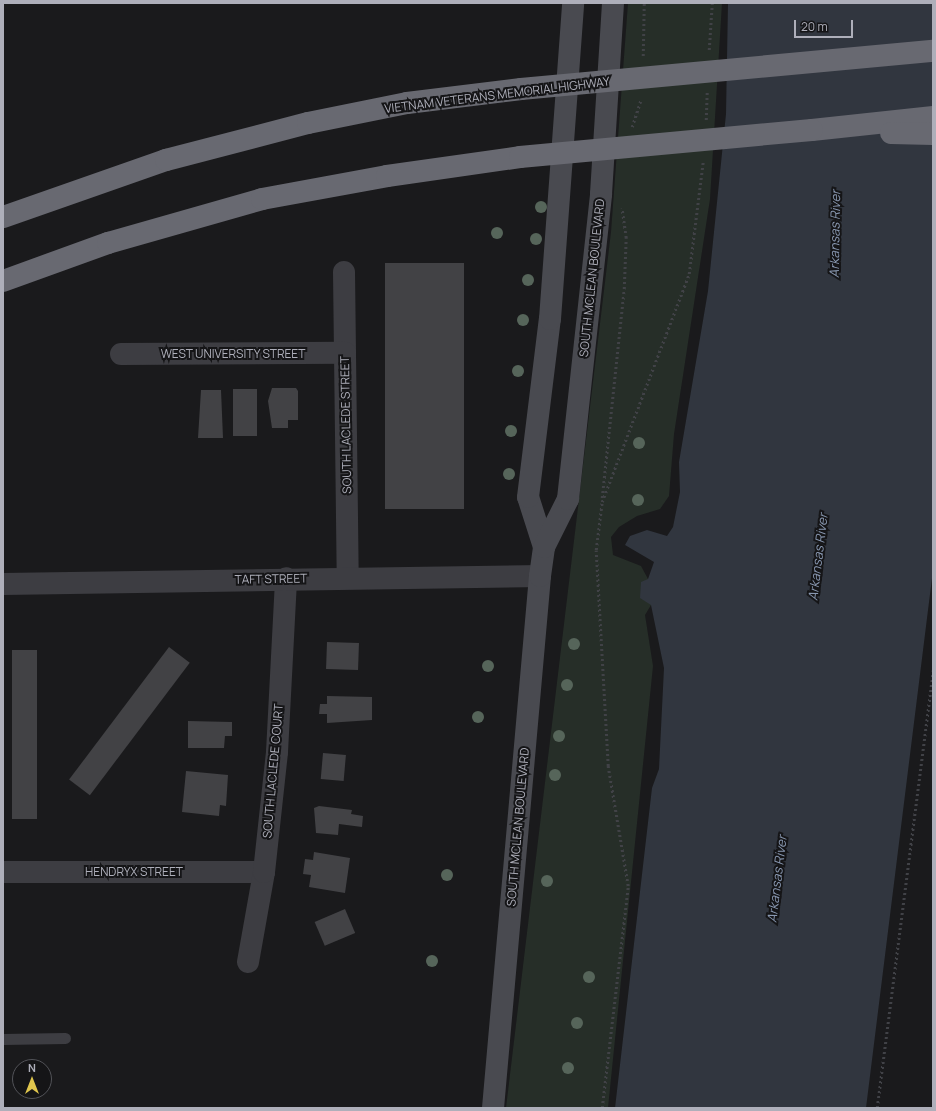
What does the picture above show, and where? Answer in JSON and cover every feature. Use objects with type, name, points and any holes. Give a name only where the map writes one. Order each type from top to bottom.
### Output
[{"type":"highway","name":"VIETNAM VETERANS MEMORIAL HIGHWAY","points":[[3,217],[166,160],[308,123],[407,103],[521,89],[929,51]]},
{"type":"highway","points":[[3,281],[122,239],[262,199],[387,176],[520,158],[933,117]]},
{"type":"highway","points":[[812,130],[933,134]]},
{"type":"main road","name":"SOUTH MCLEAN BOULEVARD","points":[[544,547],[528,497],[550,319],[573,3]]},
{"type":"main road","name":"SOUTH MCLEAN BOULEVARD","points":[[493,1108],[540,576],[544,547],[568,499],[601,194],[613,3]]},
{"type":"street","name":"SOUTH LACLEDE STREET","points":[[344,272],[348,578]]},
{"type":"street","name":"WEST UNIVERSITY STREET","points":[[121,354],[345,353]]},
{"type":"street","name":"TAFT STREET","points":[[3,584],[286,578],[540,576]]},
{"type":"street","name":"SOUTH LACLEDE COURT","points":[[248,962],[264,872],[277,752],[286,578]]},
{"type":"street","name":"HENDRYX STREET","points":[[3,872],[264,872]]},
{"type":"lane","points":[[3,1039],[65,1038]]},
{"type":"path","points":[[643,66],[644,3]]},
{"type":"path","points":[[709,58],[712,3]]},
{"type":"path","points":[[705,128],[707,89]]},
{"type":"path","points":[[631,130],[642,97]]},
{"type":"path","points":[[602,502],[689,274],[704,159]]},
{"type":"path","points":[[602,1108],[628,886],[608,766],[596,550],[624,289],[626,238],[621,201]]},
{"type":"path","points":[[877,1108],[933,669]]},
{"type":"shaded area","points":[[628,3],[722,3],[710,199],[674,434],[669,496],[660,509],[637,516],[619,527],[611,537],[613,555],[641,566],[648,579],[651,605],[645,615],[653,666],[608,1108],[506,1108],[611,232]]},
{"type":"water","name":"Arkansas River","points":[[728,3],[933,3],[933,570],[866,1108],[615,1108],[652,788],[659,769],[664,668],[651,605],[640,598],[641,582],[648,579],[654,562],[625,545],[630,536],[647,530],[667,536],[673,527],[680,492],[679,462],[708,291],[726,114]]},
{"type":"building","points":[[385,263],[464,263],[464,509],[385,509]]},
{"type":"building","points":[[272,388],[296,388],[298,391],[298,420],[288,420],[288,428],[272,428],[268,401]]},
{"type":"building","points":[[233,389],[257,389],[257,436],[233,436]]},
{"type":"building","points":[[201,390],[221,390],[223,438],[198,438]]},
{"type":"building","points":[[327,642],[359,643],[358,670],[326,669]]},
{"type":"building","points":[[169,647],[190,663],[90,795],[69,780]]},
{"type":"building","points":[[12,650],[37,650],[37,819],[12,819]]},
{"type":"building","points":[[327,696],[372,697],[372,720],[327,723],[327,714],[319,714],[320,704],[327,704]]},
{"type":"building","points":[[188,721],[232,722],[232,736],[225,736],[224,748],[188,748]]},
{"type":"building","points":[[323,753],[346,755],[344,781],[321,779]]},
{"type":"building","points":[[186,771],[228,775],[226,806],[220,805],[219,816],[182,812]]},
{"type":"building","points":[[319,806],[352,810],[351,814],[363,816],[362,827],[339,824],[338,835],[316,833],[314,808]]},
{"type":"building","points":[[314,852],[350,858],[345,893],[309,887],[311,875],[303,874],[305,859],[313,860]]},
{"type":"building","points":[[345,909],[355,933],[325,946],[315,922]]}]
